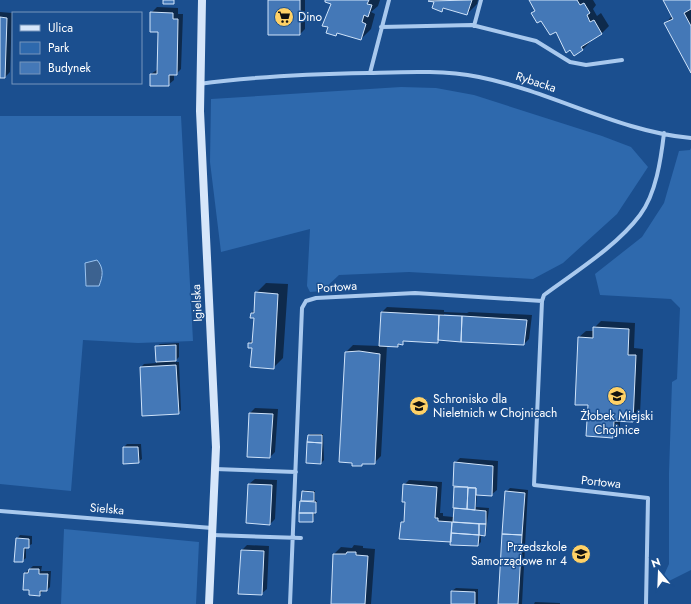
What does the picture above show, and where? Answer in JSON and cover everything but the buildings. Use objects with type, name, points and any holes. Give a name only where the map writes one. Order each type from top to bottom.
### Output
[{"type":"street","name":"Igielska","points":[[202,0],[199,84],[216,447],[209,604]]},
{"type":"street","points":[[370,73],[389,0]]},
{"type":"street","points":[[474,26],[481,0]]},
{"type":"street","points":[[381,27],[474,26],[536,41],[570,62],[586,65],[622,60]]},
{"type":"street","name":"Rybacka","points":[[199,84],[224,80],[310,74],[442,71],[480,77],[521,87],[625,123],[691,138]]},
{"type":"street","points":[[542,301],[544,296],[607,247],[641,214],[660,167],[664,133]]},
{"type":"street","name":"Portowa","points":[[290,604],[302,308],[306,301],[316,298],[415,293],[542,301],[534,485],[648,498],[646,604]]},
{"type":"street","points":[[215,469],[296,472]]},
{"type":"street","name":"Sielska","points":[[0,510],[212,532]]},
{"type":"street","points":[[212,532],[301,538]]},
{"type":"green space","points":[[401,87],[436,88],[474,95],[602,136],[631,147],[648,167],[617,214],[563,263],[533,279],[409,272],[339,275],[322,291],[310,292],[307,286],[310,229],[221,252],[210,162],[211,99]]},
{"type":"green space","points":[[0,116],[181,116],[193,341],[138,343],[83,340],[71,491],[0,484]]},
{"type":"green space","points":[[691,148],[691,570],[659,586],[669,564],[669,473],[672,382],[677,379],[680,308],[671,299],[600,295],[595,274],[642,237],[664,203],[679,151],[690,150]]},
{"type":"green space","points":[[64,529],[199,542],[196,604],[61,604]]},
{"type":"shaded area","points":[[97,260],[101,266],[102,272],[99,286],[86,286],[85,263]]},
{"type":"place","name":"Dino","points":[[284,17]]},
{"type":"place","name":"Żłobek Miejski Chojnice","points":[[617,396]]},
{"type":"place","name":"Schronisko dla Nieletnich w Chojnicach","points":[[419,406]]},
{"type":"place","name":"Przedszkole Samorządowe nr 4","points":[[581,554]]}]
